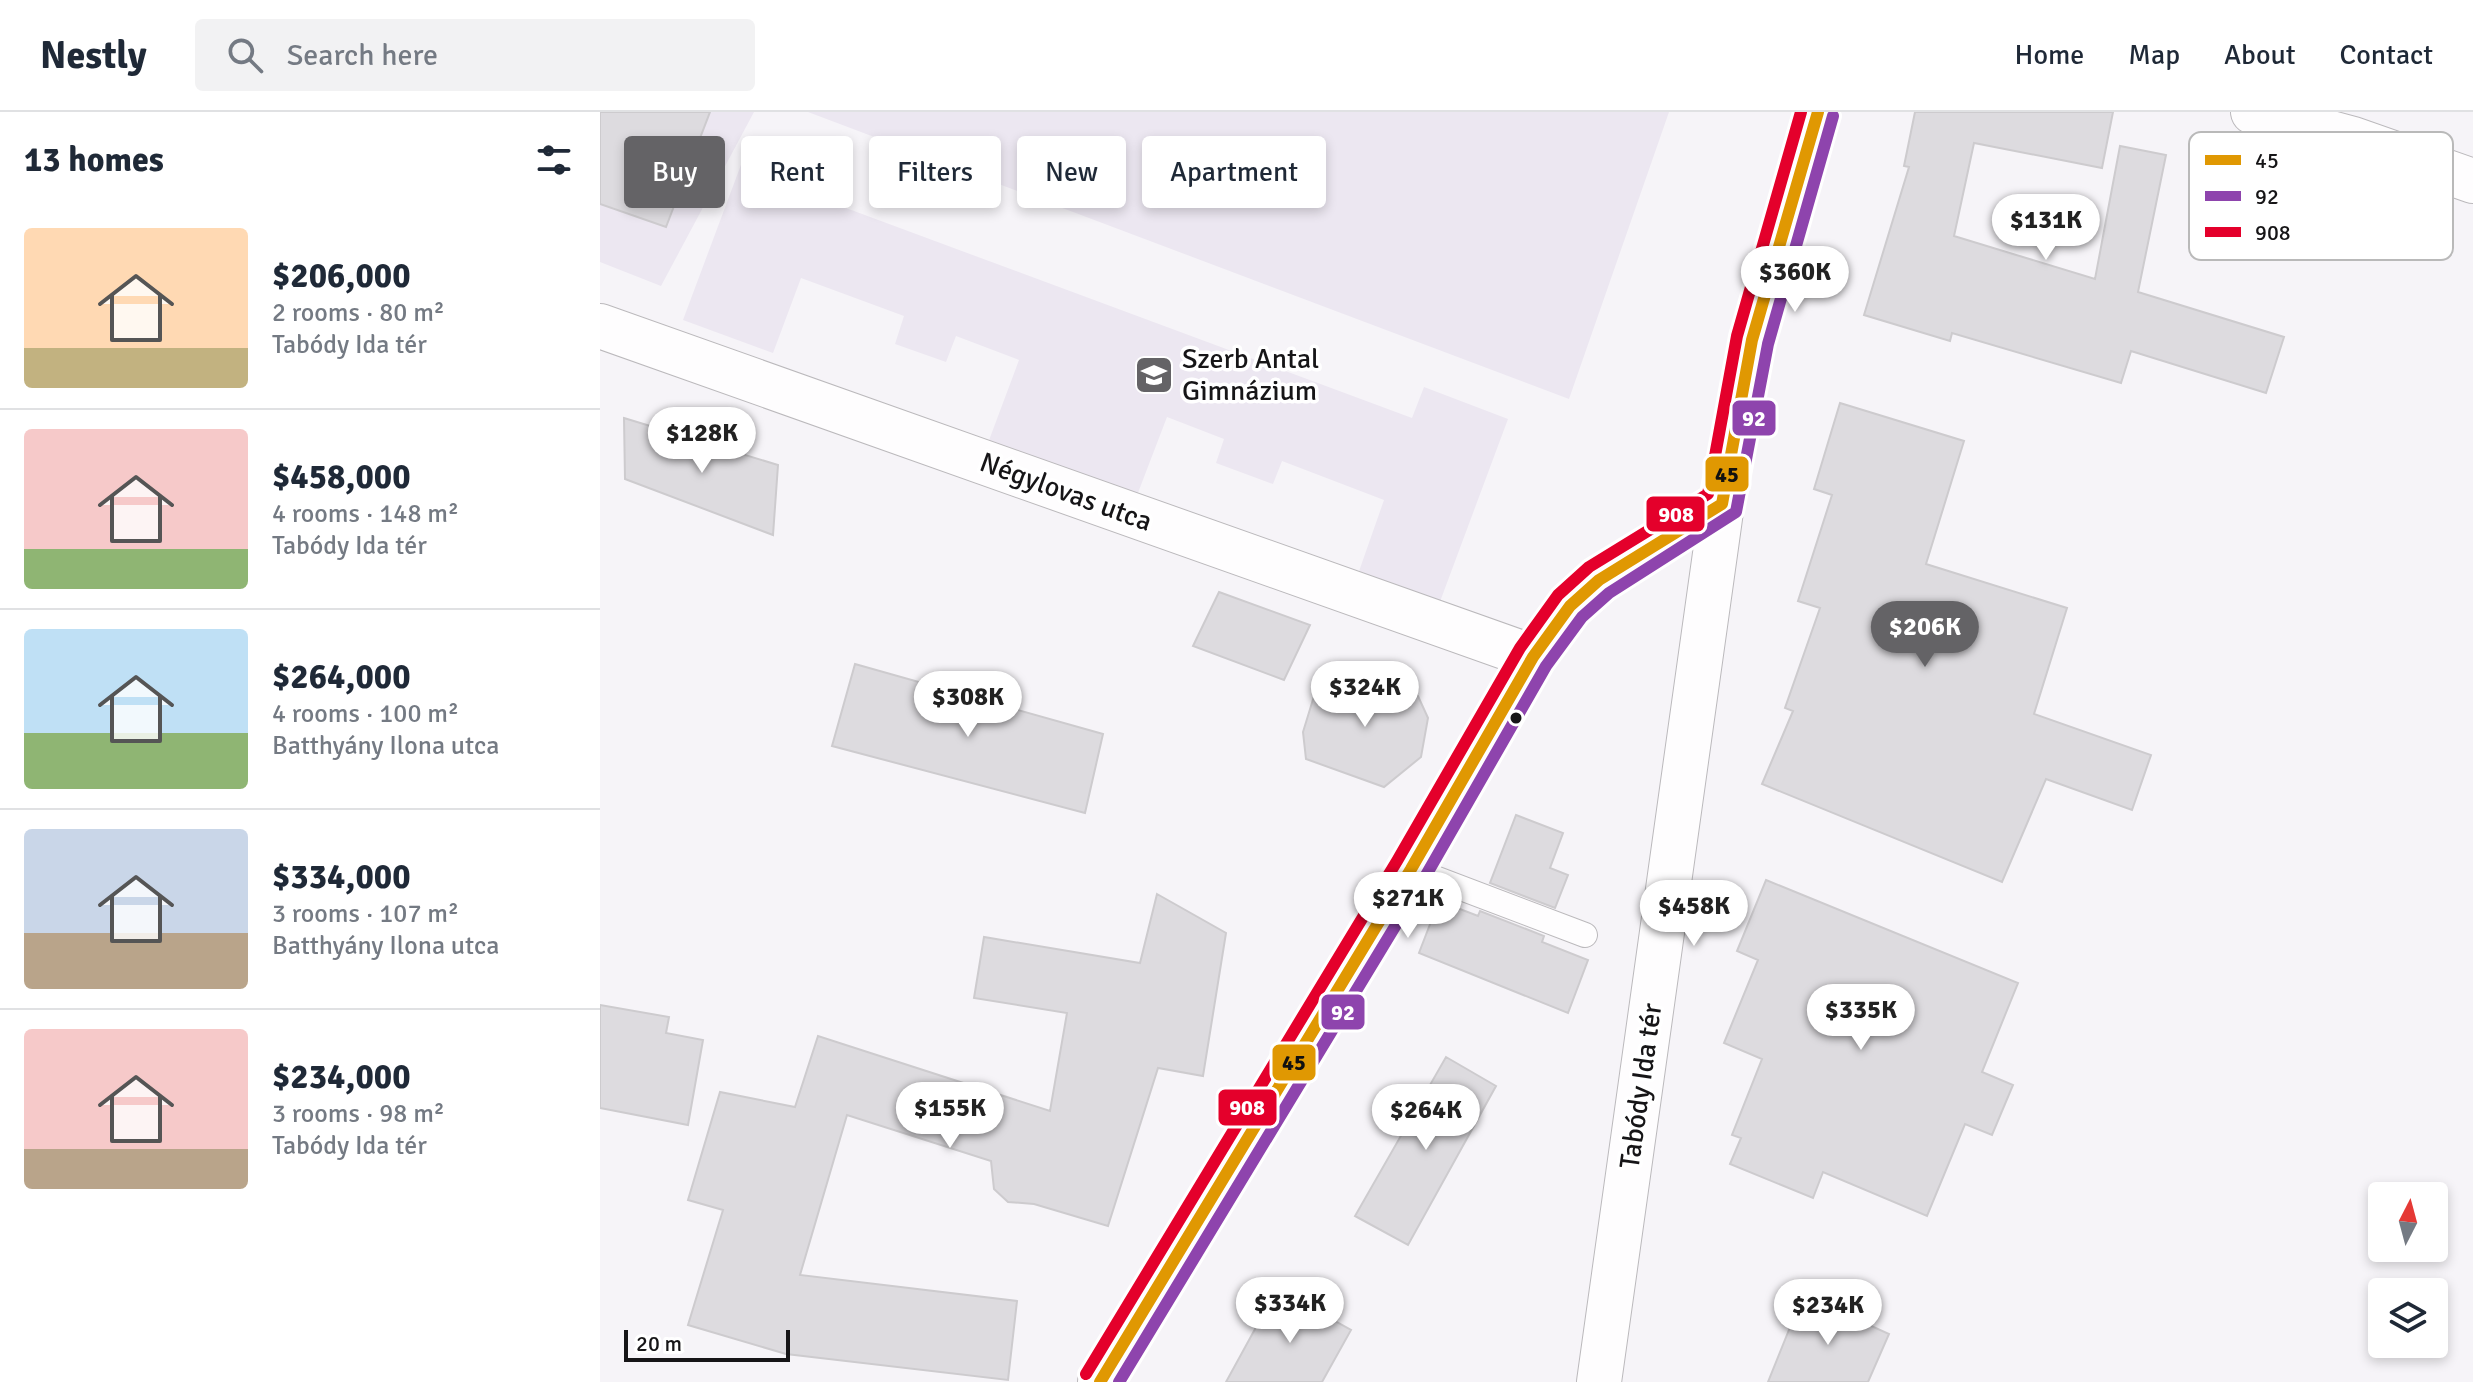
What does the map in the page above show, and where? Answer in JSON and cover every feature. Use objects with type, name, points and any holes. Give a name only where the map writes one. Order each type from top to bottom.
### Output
[{"type":"street","name":"Tabódy Ida tér","points":[[1599,1382],[1722,504],[1752,340],[1818,112]]},
{"type":"street","points":[[2253,112],[2327,132]]},
{"type":"street","points":[[2453,174],[2473,181]]},
{"type":"street","name":"Négylovas utca","points":[[600,326],[1533,657]]},
{"type":"street","points":[[1100,1382],[1411,869],[1533,657],[1570,606],[1599,580],[1722,504]]},
{"type":"lane","points":[[1411,869],[1585,935]]},
{"type":"shaded area","points":[[600,112],[754,112],[725,166],[725,136],[624,136],[624,208],[703,208],[661,286],[600,262]]},
{"type":"shaded area","points":[[808,112],[1669,112],[1569,399],[1063,208],[1126,208],[1126,136],[1017,136],[1017,191],[1001,185],[1001,136],[872,136]]},
{"type":"shaded area","name":"Szerb Antal Gimnázium","points":[[741,165],[741,208],[846,208],[1412,418],[1424,387],[1508,419],[1438,607],[1357,577],[1384,500],[1282,461],[1273,484],[1216,463],[1224,439],[1167,417],[1136,498],[988,443],[1019,360],[956,336],[946,362],[895,344],[904,316],[801,278],[773,353],[683,320]]},
{"type":"building","points":[[600,112],[710,112],[701,136],[624,136],[624,208],[673,208],[666,227],[600,204]]},
{"type":"building","points":[[1915,112],[2113,112],[2102,168],[1974,143],[1954,236],[2095,279],[2120,146],[2166,155],[2138,292],[2284,337],[2266,393],[2131,351],[2121,383],[1952,333],[1950,341],[1864,315],[1909,167],[1904,166]]},
{"type":"building","points":[[1840,403],[1964,441],[1926,564],[2067,608],[2034,714],[2151,755],[2132,810],[2046,779],[2002,882],[1762,784],[1793,711],[1785,708],[1820,608],[1798,601],[1832,495],[1814,489]]},
{"type":"building","points":[[624,418],[778,465],[773,535],[625,479]]},
{"type":"building","points":[[1219,592],[1310,625],[1284,680],[1193,646]]},
{"type":"building","points":[[855,664],[1103,734],[1085,813],[832,746]]},
{"type":"building","points":[[1363,674],[1418,696],[1428,718],[1421,757],[1384,787],[1306,759],[1303,732],[1318,683]]},
{"type":"building","points":[[1516,815],[1563,833],[1550,868],[1568,875],[1555,908],[1490,883]]},
{"type":"building","points":[[1766,880],[2018,983],[1982,1072],[2013,1085],[1992,1135],[1965,1124],[1927,1216],[1823,1172],[1813,1198],[1730,1164],[1741,1138],[1732,1135],[1762,1059],[1724,1043],[1758,960],[1737,951]]},
{"type":"building","points":[[1157,894],[1226,933],[1203,1076],[1158,1068],[1108,1226],[1034,1204],[1008,1202],[994,1189],[991,1161],[847,1115],[800,1275],[1017,1301],[1008,1380],[786,1354],[688,1325],[723,1210],[688,1200],[720,1092],[795,1107],[818,1036],[1050,1111],[1067,1013],[974,998],[984,937],[1140,963]]},
{"type":"building","points":[[1439,901],[1478,916],[1480,911],[1544,936],[1542,942],[1588,960],[1568,1013],[1419,953]]},
{"type":"building","points":[[600,1005],[669,1017],[666,1033],[703,1040],[688,1125],[600,1108]]},
{"type":"building","points":[[1446,1057],[1496,1086],[1408,1245],[1355,1216]]},
{"type":"building","points":[[1277,1289],[1351,1330],[1322,1382],[1226,1382]]},
{"type":"building","points":[[1803,1295],[1889,1334],[1868,1382],[1768,1382]]},
{"type":"transit line","name":"908","points":[[1086,1374],[1397,861],[1520,648],[1558,595],[1589,567],[1708,494],[1737,336],[1801,112]]},
{"type":"transit line","name":"45","points":[[1100,1382],[1411,869],[1533,657],[1570,606],[1599,580],[1722,504],[1752,340],[1818,112]]},
{"type":"transit line","name":"92","points":[[1119,1382],[1425,877],[1546,666],[1582,617],[1609,593],[1736,512],[1768,344],[1833,116]]},
{"type":"place","name":"Szerb Antal Gimnázium","points":[[1154,375]]}]
